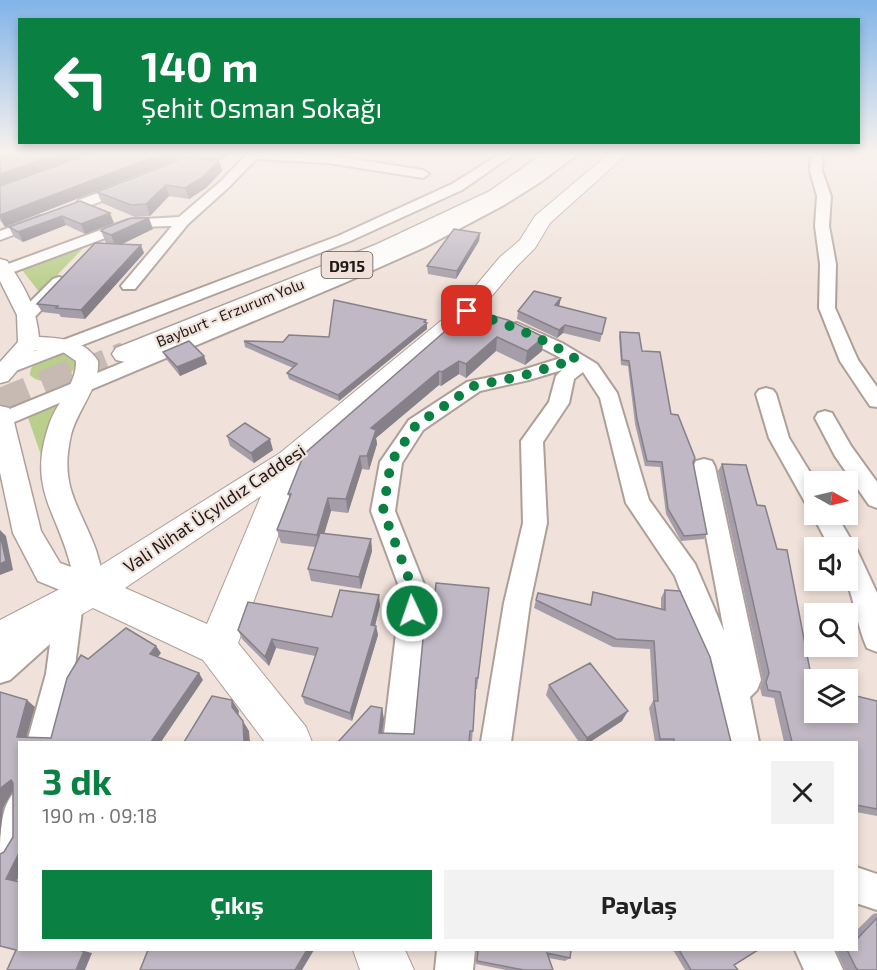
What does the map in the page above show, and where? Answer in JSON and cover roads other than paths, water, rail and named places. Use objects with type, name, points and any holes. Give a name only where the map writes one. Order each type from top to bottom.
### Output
[{"type":"highway","name":"Bayburt - Erzurum Yolu","points":[[458,197],[355,248],[121,347],[383,250],[492,197]]},
{"type":"main road","name":"Vali Nihat Üçyıldız Caddesi","points":[[0,640],[80,600],[291,460],[415,353],[486,317],[508,262],[528,244],[542,220],[568,197]]},
{"type":"main road","points":[[217,647],[291,460]]},
{"type":"main road","points":[[80,600],[217,647],[290,741]]},
{"type":"main road","points":[[379,951],[387,970]]},
{"type":"street","points":[[99,197],[79,205],[109,213],[133,223]]},
{"type":"street","points":[[129,286],[183,221],[209,197]]},
{"type":"street","points":[[2,372],[343,239],[434,197]]},
{"type":"street","points":[[0,421],[378,264],[433,239],[508,197]]},
{"type":"street","points":[[824,197],[822,226],[828,264],[827,308],[849,361],[877,401]]},
{"type":"street","points":[[0,236],[53,215]]},
{"type":"street","points":[[2,372],[29,343],[27,315],[1,269],[133,223],[183,221]]},
{"type":"street","points":[[27,315],[104,235]]},
{"type":"street","points":[[486,317],[556,347],[590,368],[610,398],[638,503],[686,571],[734,692],[744,741]]},
{"type":"street","points":[[29,343],[66,346],[86,358],[88,364],[85,379],[78,388],[60,431],[54,465],[59,505],[81,549],[80,600],[42,741]]},
{"type":"street","points":[[398,741],[414,592],[383,511],[391,462],[416,425],[474,386],[579,362]]},
{"type":"street","points":[[495,741],[517,603],[535,524],[532,441],[559,403],[565,376],[579,362]]},
{"type":"street","points":[[766,394],[779,438],[804,481]]},
{"type":"street","points":[[0,414],[8,487],[27,533],[49,572],[80,600]]},
{"type":"street","points":[[825,418],[843,451],[877,499]]},
{"type":"street","points":[[704,467],[747,680],[734,692]]},
{"type":"street","points":[[858,580],[866,598],[877,639]]},
{"type":"street","points":[[0,670],[80,600]]},
{"type":"street","points":[[0,843],[18,808]]},
{"type":"street","points":[[858,886],[877,892]]},
{"type":"street","points":[[395,951],[398,970]]},
{"type":"street","points":[[454,970],[456,951]]},
{"type":"street","points":[[814,951],[824,970]]},
{"type":"tunnel","points":[[83,371],[125,354]]},
{"type":"tunnel","points":[[0,404],[86,369]]}]
